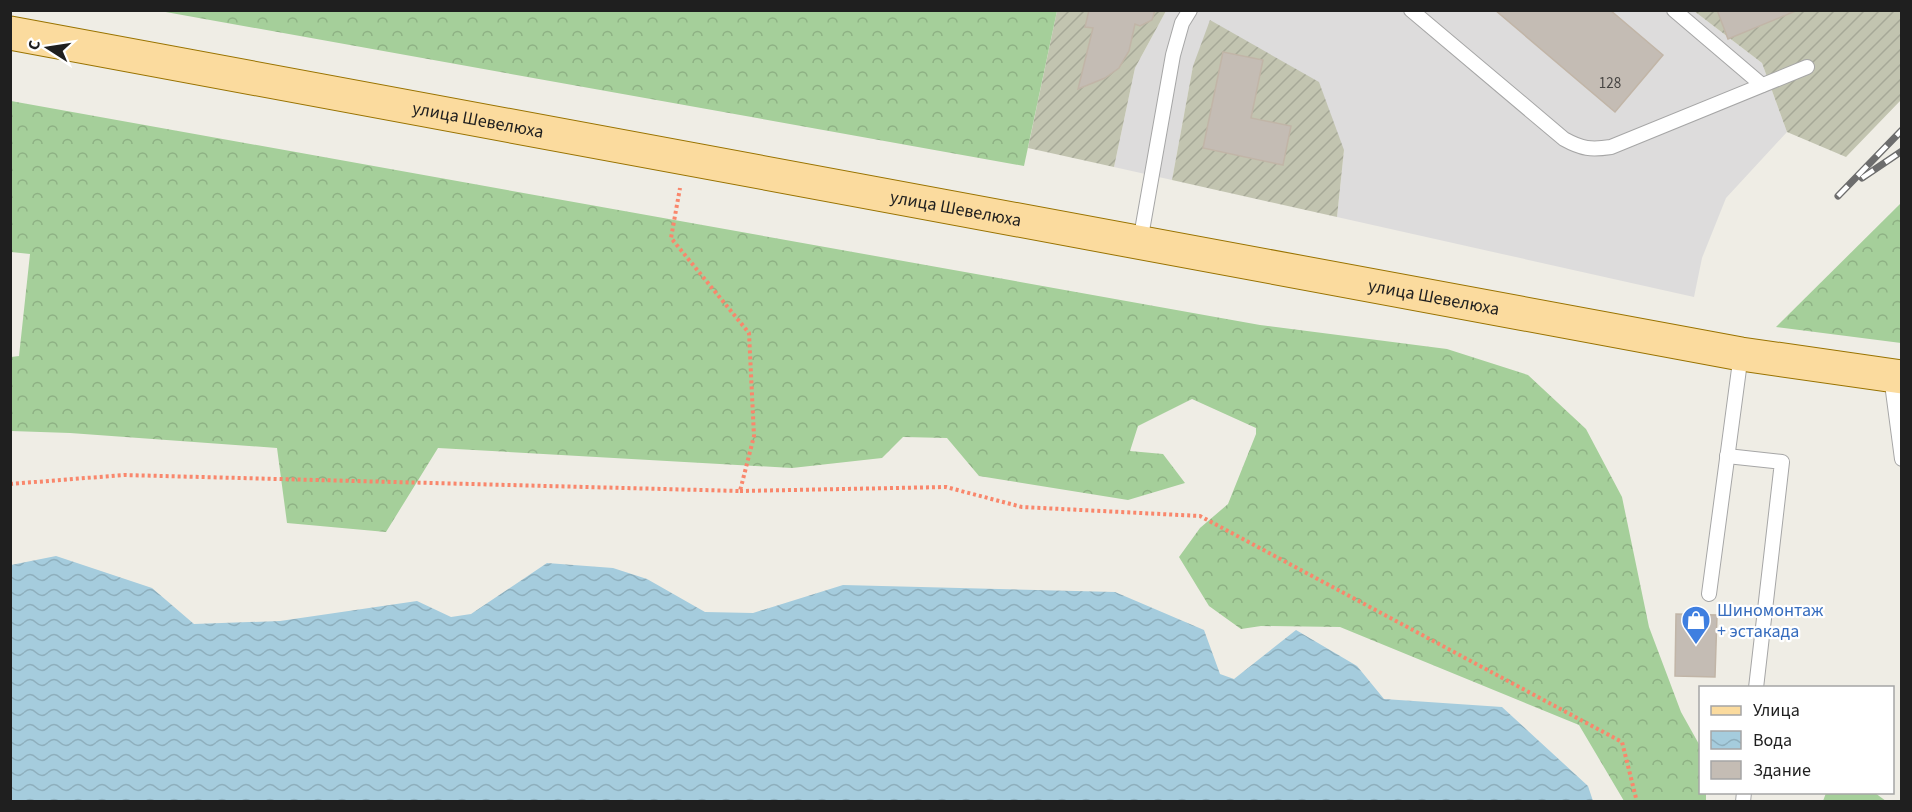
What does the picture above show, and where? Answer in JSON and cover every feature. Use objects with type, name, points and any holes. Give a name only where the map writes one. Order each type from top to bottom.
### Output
[{"type":"main road","name":"улица Шевелюха","points":[[10,33],[1741,354],[1896,376]]},
{"type":"lane","points":[[1140,242],[1173,56],[1182,22],[1190,10]]},
{"type":"lane","points":[[1412,10],[1564,139],[1579,147],[1594,149],[1611,147],[1807,67]]},
{"type":"lane","points":[[1674,10],[1762,85]]},
{"type":"lane","points":[[1709,594],[1741,354]]},
{"type":"lane","points":[[1896,376],[1902,459]]},
{"type":"lane","points":[[1727,456],[1782,462],[1756,686]]},
{"type":"path","points":[[685,158],[671,238],[749,333],[754,436],[740,491]]},
{"type":"path","points":[[10,484],[124,475],[740,491],[945,487],[1022,507],[1200,516],[1622,742],[1637,801]]},
{"type":"shaded area","points":[[1057,11],[1166,11],[1135,68],[1114,167],[1028,148]]},
{"type":"shaded area","points":[[1166,11],[1694,11],[1762,63],[1787,132],[1726,198],[1702,258],[1694,297],[1337,217],[1344,150],[1193,66],[1172,180],[1114,167],[1135,68]]},
{"type":"shaded area","points":[[1694,11],[1901,11],[1901,100],[1846,157],[1787,132],[1762,63]]},
{"type":"shaded area","points":[[1210,20],[1319,82],[1344,150],[1337,217],[1172,180],[1193,66]]},
{"type":"green space","points":[[160,11],[1057,11],[1024,166]]},
{"type":"green space","points":[[11,101],[1260,325],[1447,349],[1528,375],[1586,429],[1622,497],[1649,627],[1681,712],[1699,744],[1699,794],[1706,794],[1706,801],[1624,801],[1579,725],[1340,627],[1261,626],[1241,629],[1209,606],[1179,557],[1200,528],[1228,504],[1256,434],[1256,428],[1192,399],[1138,426],[1130,451],[1163,454],[1185,483],[1128,500],[979,476],[947,438],[903,437],[882,458],[792,468],[438,448],[386,532],[287,523],[277,448],[11,431],[11,357],[19,356],[30,254],[11,252]]},
{"type":"green space","points":[[1901,203],[1901,343],[1776,327]]},
{"type":"green space","points":[[1826,794],[1876,794],[1886,801],[1823,801]]},
{"type":"water","points":[[56,556],[152,588],[194,624],[280,621],[417,601],[451,617],[471,614],[547,563],[613,568],[647,579],[705,612],[753,613],[843,585],[1115,592],[1204,630],[1220,674],[1234,679],[1296,630],[1357,666],[1384,699],[1502,707],[1588,786],[1593,801],[11,801],[11,565]]},
{"type":"building","points":[[1089,10],[1155,10],[1152,20],[1140,26],[1135,24],[1129,51],[1119,68],[1105,78],[1078,89],[1093,28],[1085,27]]},
{"type":"building","points":[[1495,10],[1610,10],[1663,55],[1615,112]]},
{"type":"building","points":[[1717,10],[1798,10],[1728,39]]},
{"type":"building","points":[[1223,52],[1263,60],[1251,118],[1291,126],[1283,165],[1203,148]]},
{"type":"building","name":"Шиномонтаж + эстакада","points":[[1676,614],[1717,615],[1715,677],[1675,676]]},
{"type":"railway","points":[[1838,196],[1902,130]]},
{"type":"railway","points":[[1862,178],[1902,151]]},
{"type":"place","name":"Шиномонтаж + эстакада","points":[[1696,646]]}]
